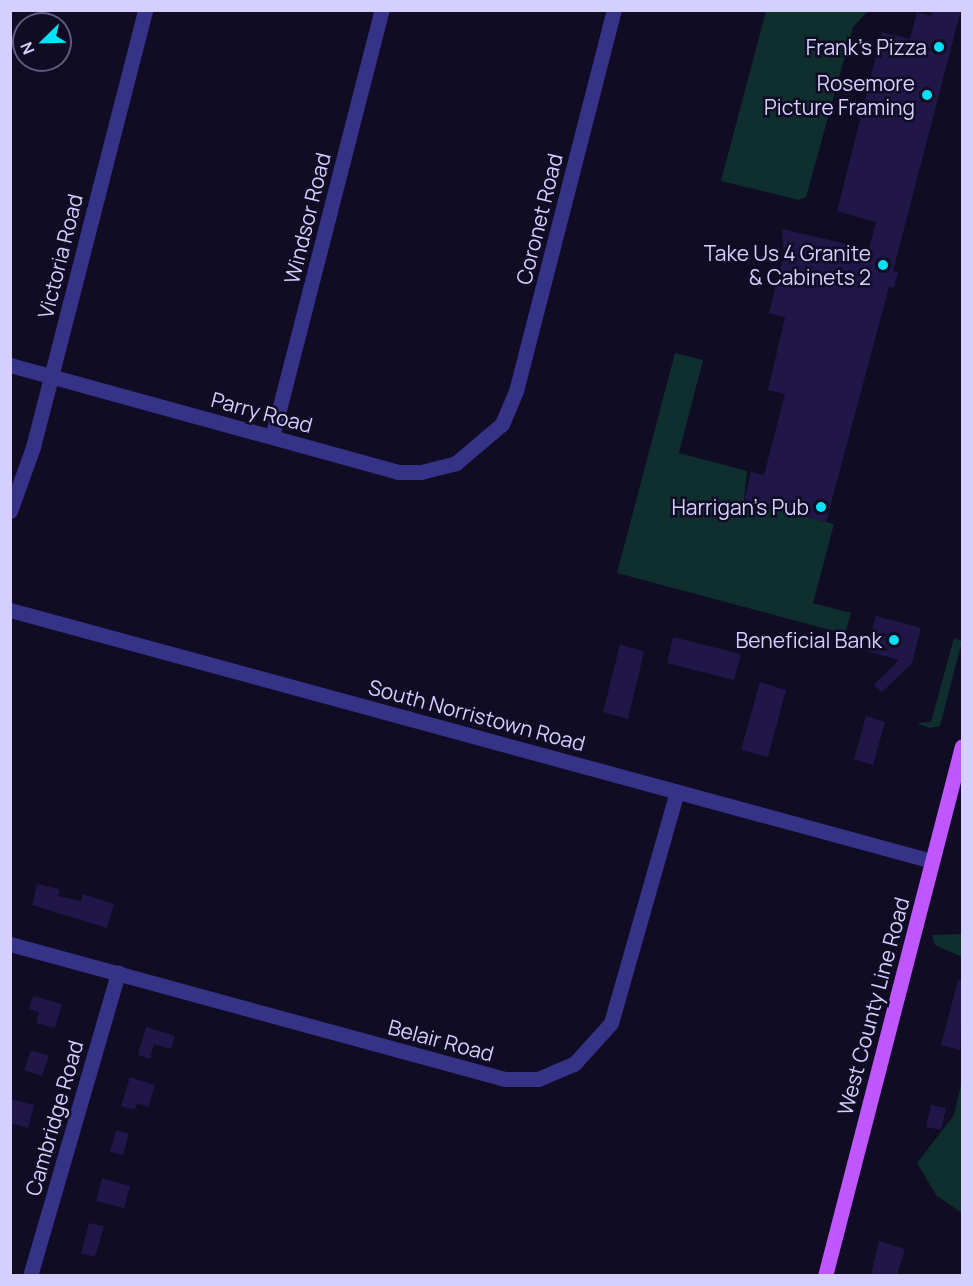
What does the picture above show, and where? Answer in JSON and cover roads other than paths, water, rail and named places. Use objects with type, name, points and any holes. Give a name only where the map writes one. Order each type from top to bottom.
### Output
[{"type":"main road","name":"West County Line Road","points":[[825,1275],[963,746]]},
{"type":"street","name":"Victoria Road","points":[[10,511],[51,376],[145,10]]},
{"type":"street","name":"Windsor Road","points":[[272,437],[382,10]]},
{"type":"street","name":"Coronet Road","points":[[493,434],[516,391],[614,10]]},
{"type":"street","name":"Parry Road","points":[[10,365],[398,472],[421,472],[456,463],[493,434]]},
{"type":"street","name":"South Norristown Road","points":[[10,610],[932,861]]},
{"type":"street","name":"Belair Road","points":[[10,944],[505,1079],[525,1081],[557,1073],[588,1052],[611,1023],[677,792]]},
{"type":"street","name":"Cambridge Road","points":[[30,1275],[118,973]]},
{"type":"place","name":"Frank's Pizza","points":[[939,47]]},
{"type":"place","name":"Rosemore Picture Framing","points":[[927,95]]},
{"type":"place","name":"Take Us 4 Granite & Cabinets 2","points":[[883,265]]},
{"type":"place","name":"Harrigan's Pub","points":[[821,507]]},
{"type":"place","name":"Beneficial Bank","points":[[894,640]]}]
